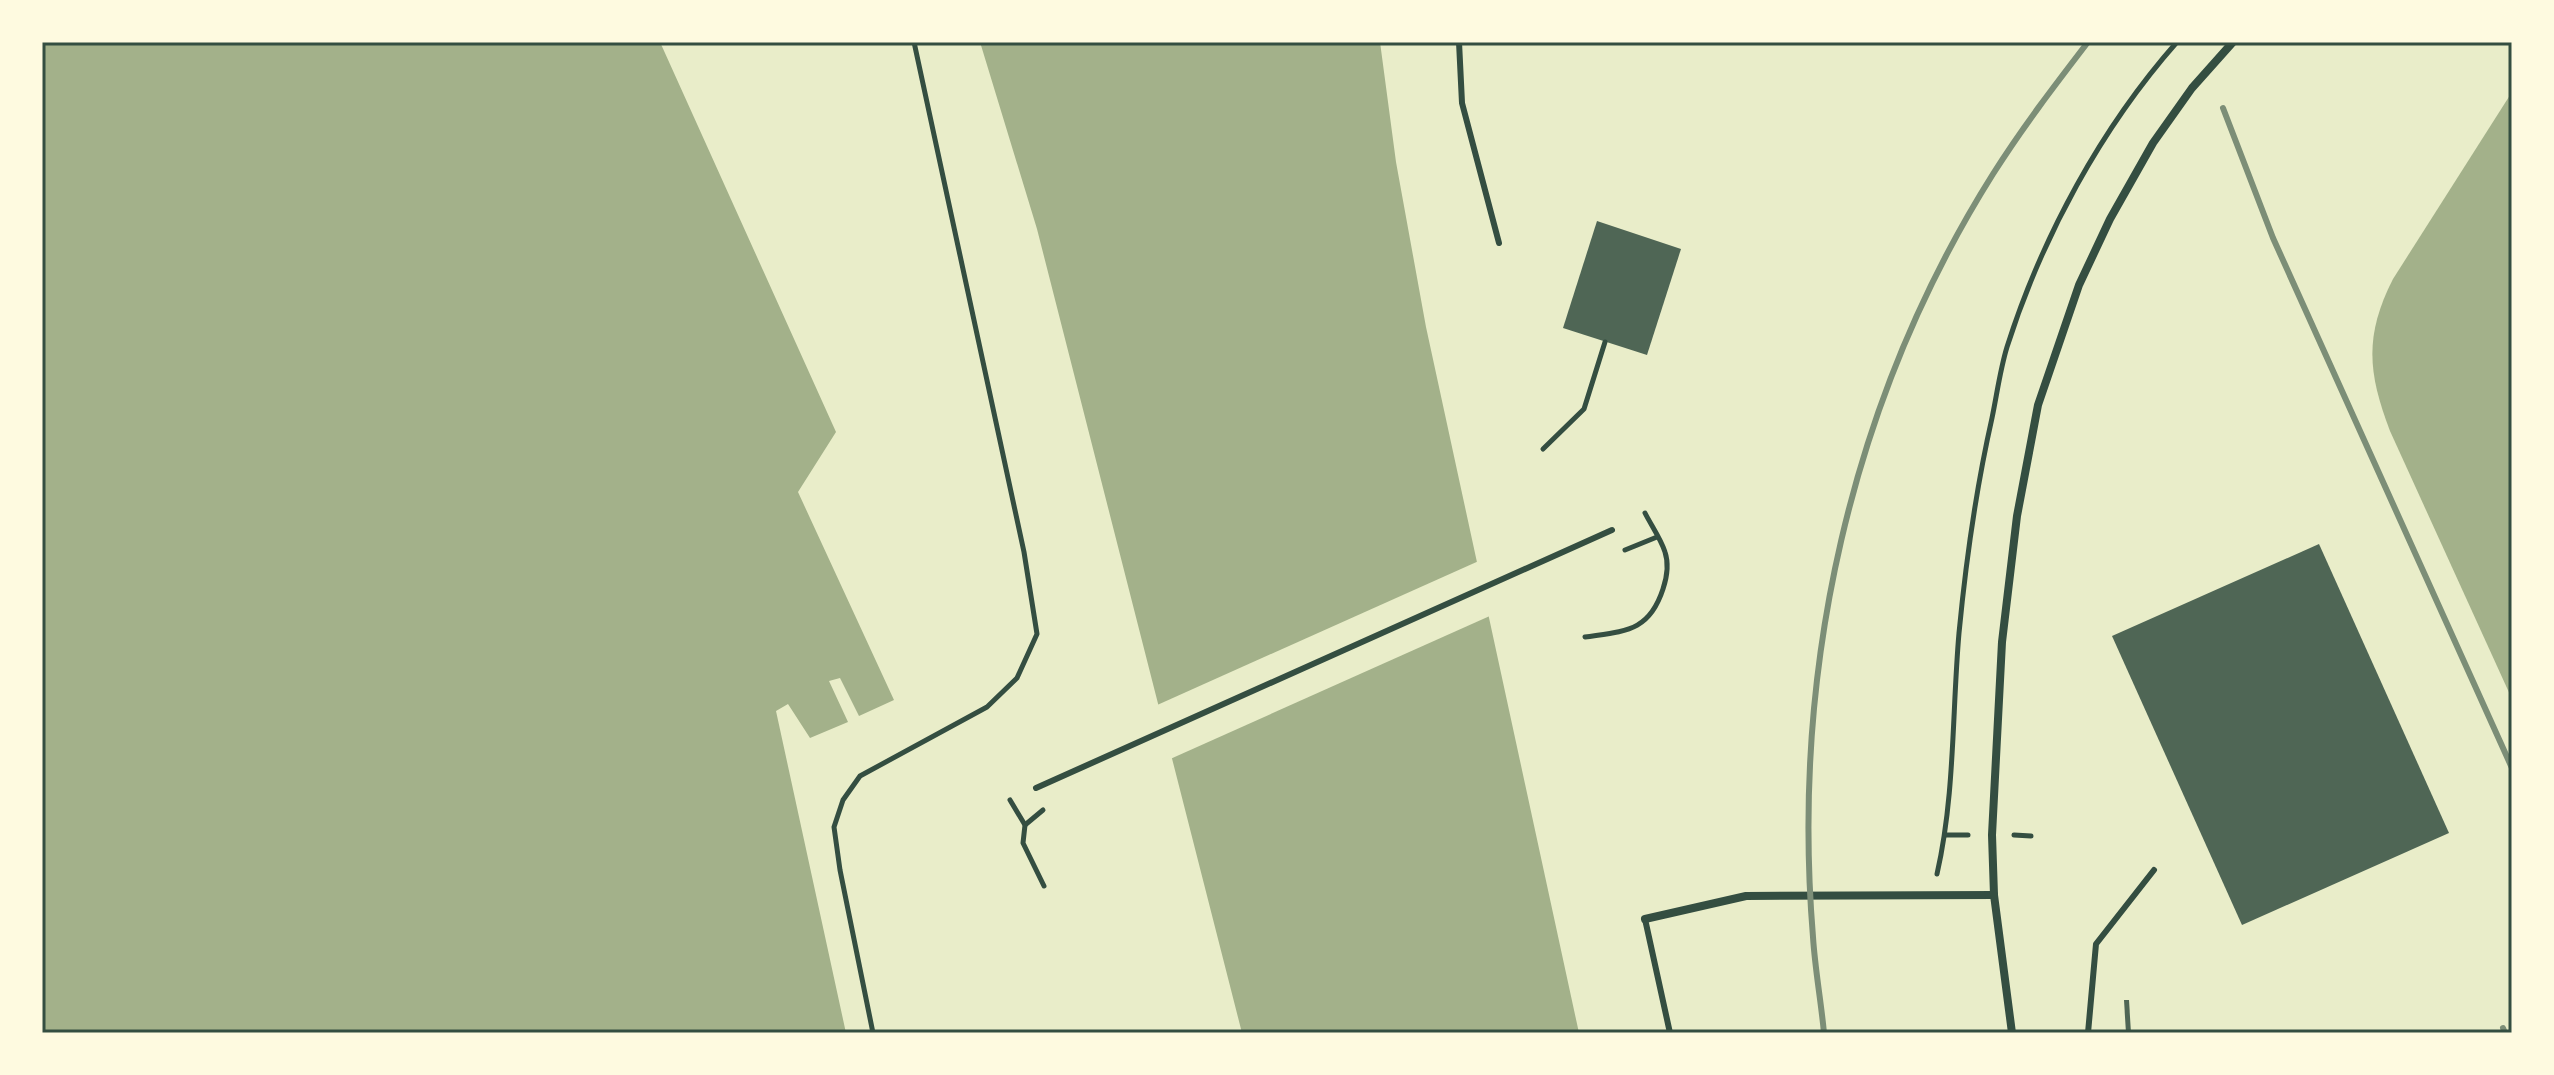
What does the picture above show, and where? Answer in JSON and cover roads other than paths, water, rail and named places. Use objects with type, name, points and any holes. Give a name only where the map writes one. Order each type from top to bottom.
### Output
[{"type":"street","points":[[2012,1033],[1994,895],[1992,835],[2002,642],[2017,516],[2038,405],[2079,285],[2110,219],[2161,132],[2192,88],[2233,42]]},
{"type":"street","points":[[1645,919],[1746,896],[1994,895]]},
{"type":"lane","points":[[1459,42],[1462,103],[1499,243]]},
{"type":"lane","points":[[1036,788],[1612,530]]},
{"type":"lane","points":[[2088,1033],[2096,944],[2154,870]]},
{"type":"lane","points":[[1645,919],[1670,1033]]},
{"type":"railway","points":[[1824,1033],[1814,949],[1809,837],[1812,737],[1823,639],[1841,541],[1867,445],[1901,352],[1943,261],[2004,157],[2088,42]]},
{"type":"railway","points":[[2223,108],[2273,238],[2512,768]]},
{"type":"railway","points":[[2503,1028],[2505,1033]]}]
